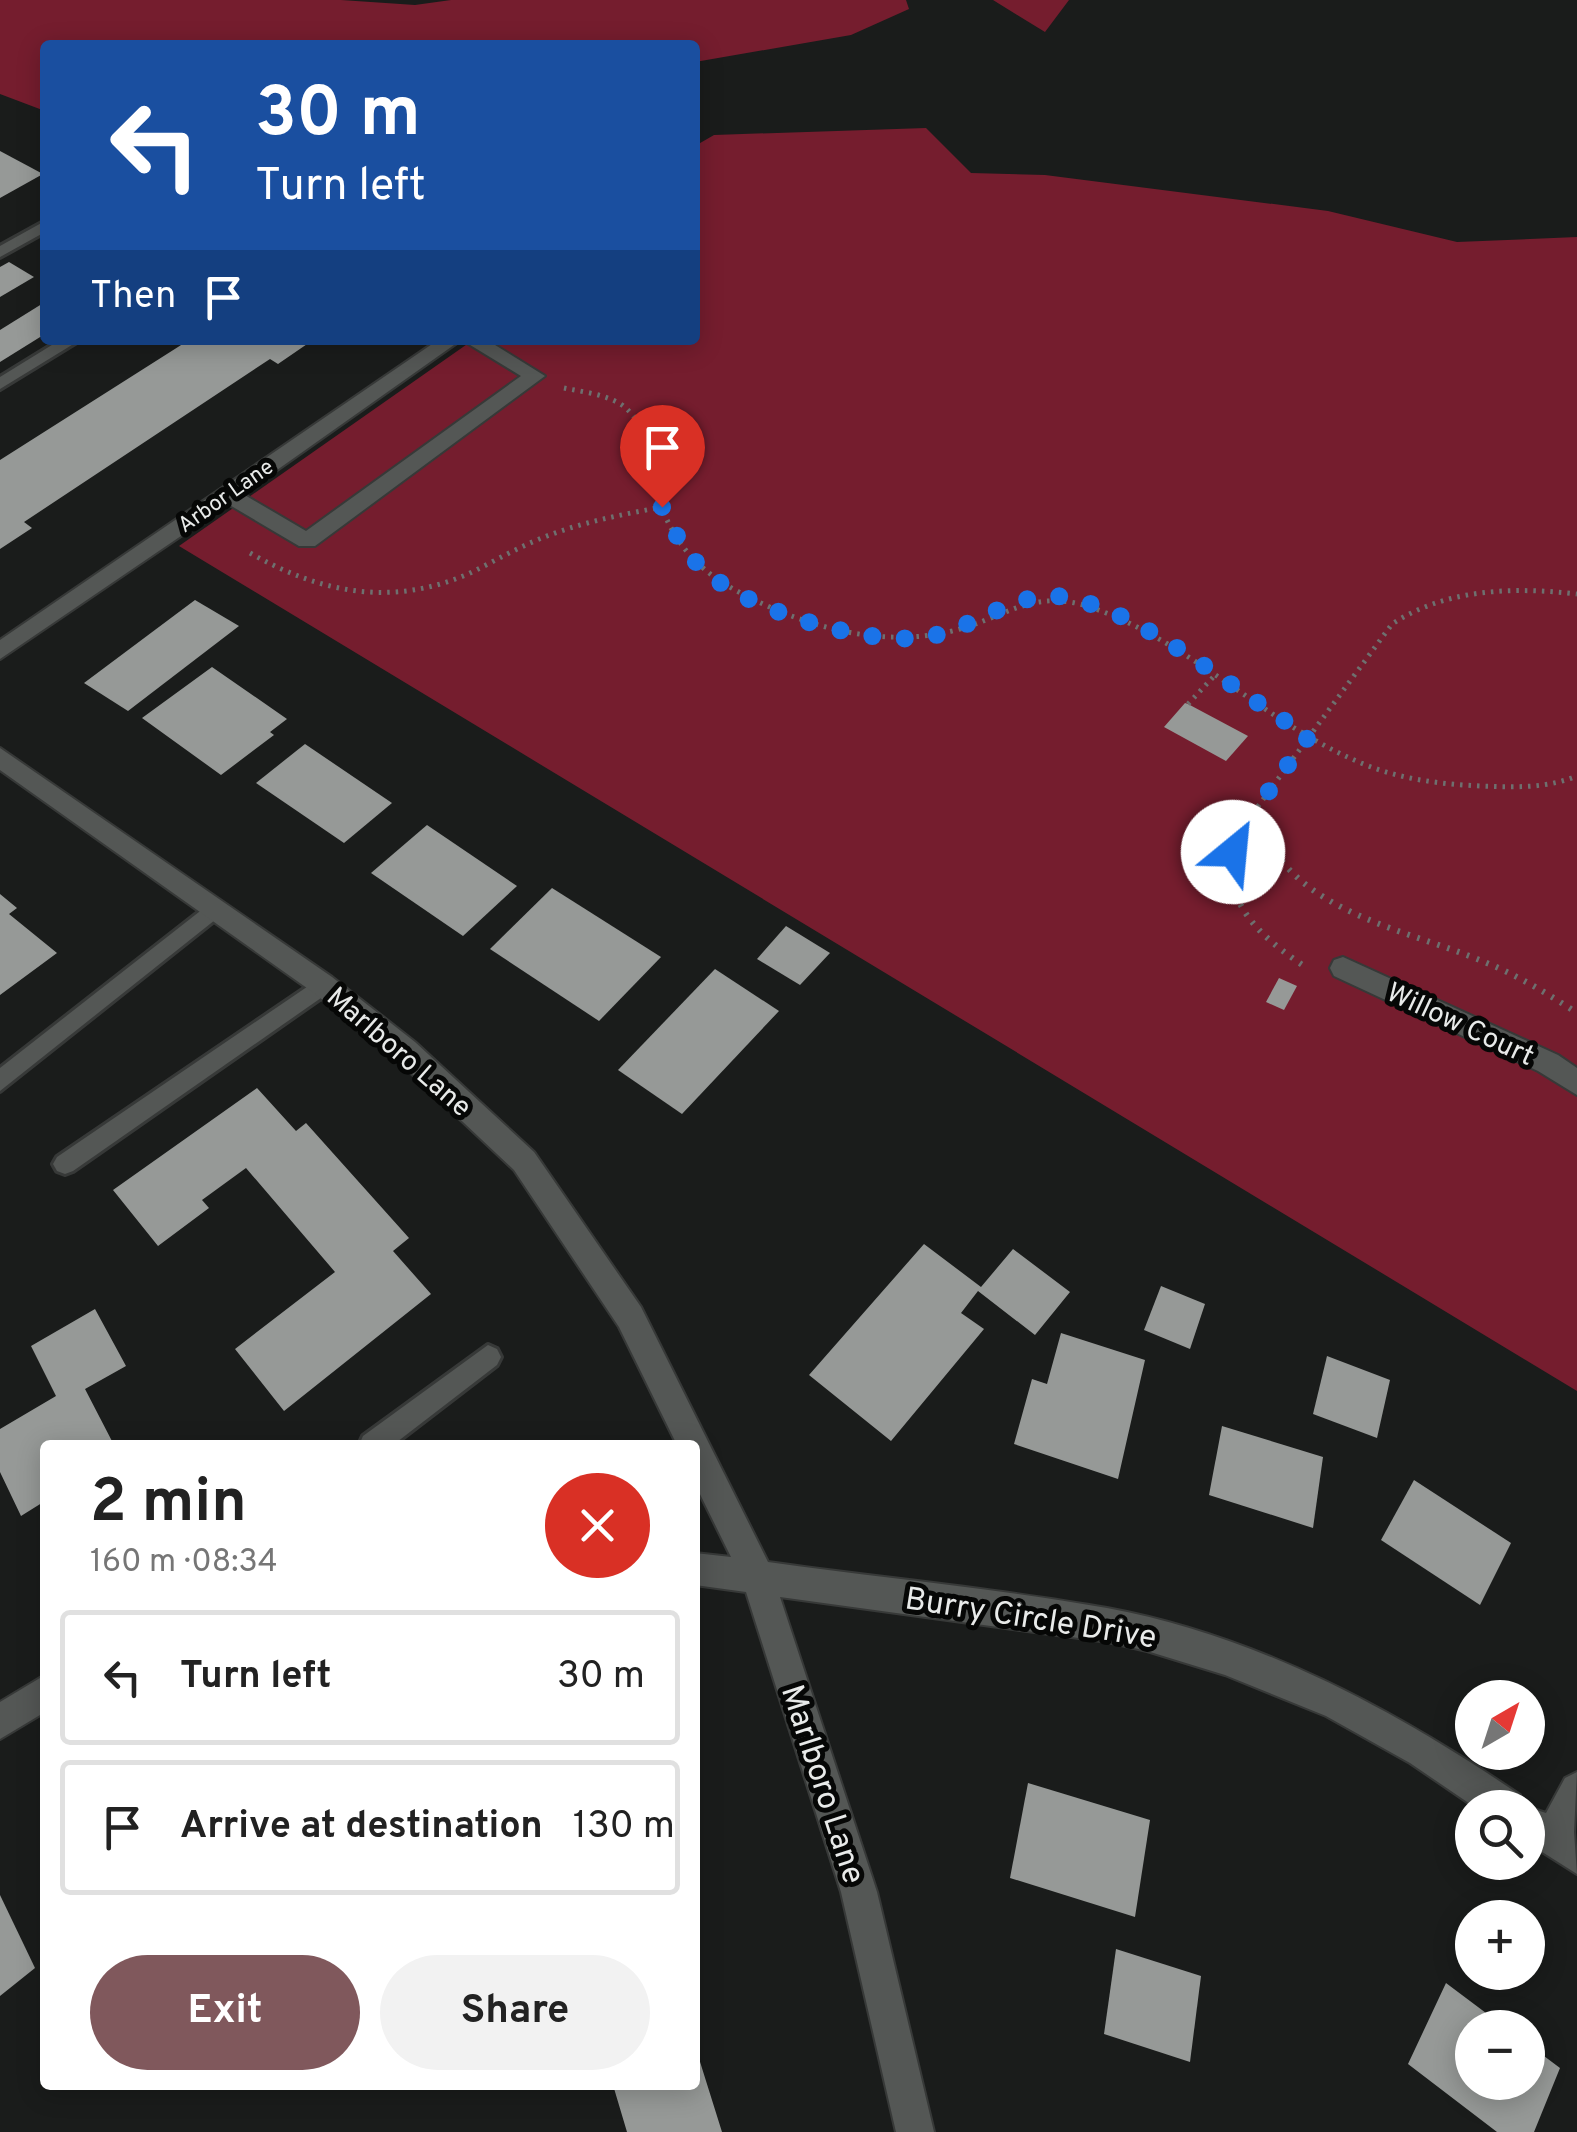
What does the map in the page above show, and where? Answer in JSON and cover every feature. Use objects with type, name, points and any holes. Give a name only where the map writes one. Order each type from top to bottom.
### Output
[{"type":"street","name":"Arbor Lane","points":[[0,651],[438,345]]},
{"type":"street","points":[[227,494],[307,541],[535,376],[481,345]]},
{"type":"street","name":"Marlboro Lane","points":[[0,757],[322,985],[405,1050],[524,1162],[630,1317],[691,1440]]},
{"type":"street","name":"Willow Court","points":[[1343,968],[1548,1062],[1577,1083]]},
{"type":"street","name":"Marlboro Lane","points":[[700,1459],[757,1576],[859,1892],[915,2132]]},
{"type":"street","name":"Burry Circle Drive","points":[[700,1570],[1108,1626],[1171,1640],[1230,1660],[1356,1714],[1411,1743],[1480,1790]]},
{"type":"street","points":[[0,1722],[40,1695]]},
{"type":"street","points":[[1552,1838],[1577,1790]]},
{"type":"lane","points":[[0,252],[40,229]]},
{"type":"lane","points":[[0,384],[64,345]]},
{"type":"lane","points":[[0,1082],[213,910]]},
{"type":"lane","points":[[65,1164],[322,985]]},
{"type":"lane","points":[[379,1440],[488,1357]]},
{"type":"path","points":[[535,376],[560,387],[608,398],[634,416],[645,434],[662,507],[687,551],[705,572],[751,599],[866,636],[925,638],[982,620],[1012,604],[1064,597],[1118,618],[1216,674],[1309,736],[1378,770],[1449,783],[1541,787],[1577,776]]},
{"type":"path","points":[[235,543],[309,585],[336,593],[400,594],[465,575],[563,530],[662,507]]},
{"type":"path","points":[[1343,968],[1311,970],[1265,940],[1233,892],[1233,852],[1256,809],[1392,624],[1421,605],[1517,587],[1577,594]]},
{"type":"path","points":[[1188,704],[1216,674]]},
{"type":"path","points":[[1256,809],[1263,838],[1275,854],[1298,878],[1321,894],[1382,924],[1481,960],[1577,1013]]},
{"type":"shaded area","points":[[0,0],[341,0],[415,5],[451,0],[906,0],[909,9],[851,35],[700,61],[700,40],[40,40],[40,109],[0,94]]},
{"type":"shaded area","points":[[993,0],[1069,0],[1045,32]]},
{"type":"shaded area","points":[[926,128],[971,173],[1045,175],[1328,211],[1457,242],[1577,237],[1577,1391],[179,546],[466,345],[700,345],[700,143],[714,135]]},
{"type":"building","points":[[0,151],[40,172],[40,176],[0,198]]},
{"type":"building","points":[[9,262],[34,277],[0,297],[0,267]]},
{"type":"building","points":[[40,305],[40,337],[0,362],[0,330]]},
{"type":"building","points":[[181,345],[306,345],[278,364],[270,359],[24,522],[32,528],[0,549],[0,460]]},
{"type":"building","points":[[195,600],[239,626],[128,711],[84,683]]},
{"type":"building","points":[[212,667],[287,719],[270,732],[274,735],[221,775],[142,718]]},
{"type":"building","points":[[1185,703],[1248,736],[1226,761],[1164,727]]},
{"type":"building","points":[[305,744],[392,803],[344,843],[256,783]]},
{"type":"building","points":[[427,825],[517,886],[463,936],[371,873]]},
{"type":"building","points":[[552,888],[661,957],[599,1021],[490,949]]},
{"type":"building","points":[[0,894],[17,908],[9,914],[57,953],[0,995]]},
{"type":"building","points":[[786,926],[830,953],[800,985],[757,959]]},
{"type":"building","points":[[715,969],[779,1011],[682,1114],[618,1070]]},
{"type":"building","points":[[1279,978],[1297,986],[1284,1010],[1266,1002]]},
{"type":"building","points":[[257,1088],[296,1131],[306,1123],[409,1238],[393,1251],[431,1294],[284,1411],[235,1349],[335,1272],[246,1168],[202,1200],[209,1208],[158,1246],[113,1190]]},
{"type":"building","points":[[924,1244],[981,1287],[1013,1249],[1070,1292],[1035,1335],[978,1291],[961,1313],[984,1329],[891,1441],[809,1375]]},
{"type":"building","points":[[1161,1286],[1205,1304],[1190,1349],[1144,1330]]},
{"type":"building","points":[[95,1309],[126,1366],[85,1389],[111,1440],[40,1440],[40,1504],[21,1516],[0,1472],[0,1429],[56,1396],[31,1346]]},
{"type":"building","points":[[1061,1333],[1145,1360],[1118,1479],[1014,1444],[1032,1379],[1047,1384]]},
{"type":"building","points":[[1327,1356],[1390,1380],[1377,1438],[1313,1414]]},
{"type":"building","points":[[1222,1426],[1323,1457],[1313,1528],[1209,1495]]},
{"type":"building","points":[[1414,1480],[1511,1543],[1480,1605],[1381,1540]]},
{"type":"building","points":[[1028,1783],[1150,1820],[1135,1917],[1010,1878]]},
{"type":"building","points":[[0,1895],[35,1968],[0,1996]]},
{"type":"building","points":[[1116,1949],[1201,1976],[1190,2062],[1104,2034]]},
{"type":"building","points":[[1446,1983],[1482,2010],[1455,2010],[1455,2100],[1408,2064]]},
{"type":"building","points":[[1545,2057],[1560,2068],[1534,2132],[1497,2132],[1455,2100],[1545,2100]]},
{"type":"building","points":[[700,2062],[722,2132],[627,2132],[614,2090],[700,2090]]},
{"type":"route","points":[[662,507],[687,551],[705,572],[751,599],[820,624],[866,636],[925,638],[982,620],[1012,604],[1064,597],[1157,638],[1309,736],[1256,809],[1233,852]]}]
